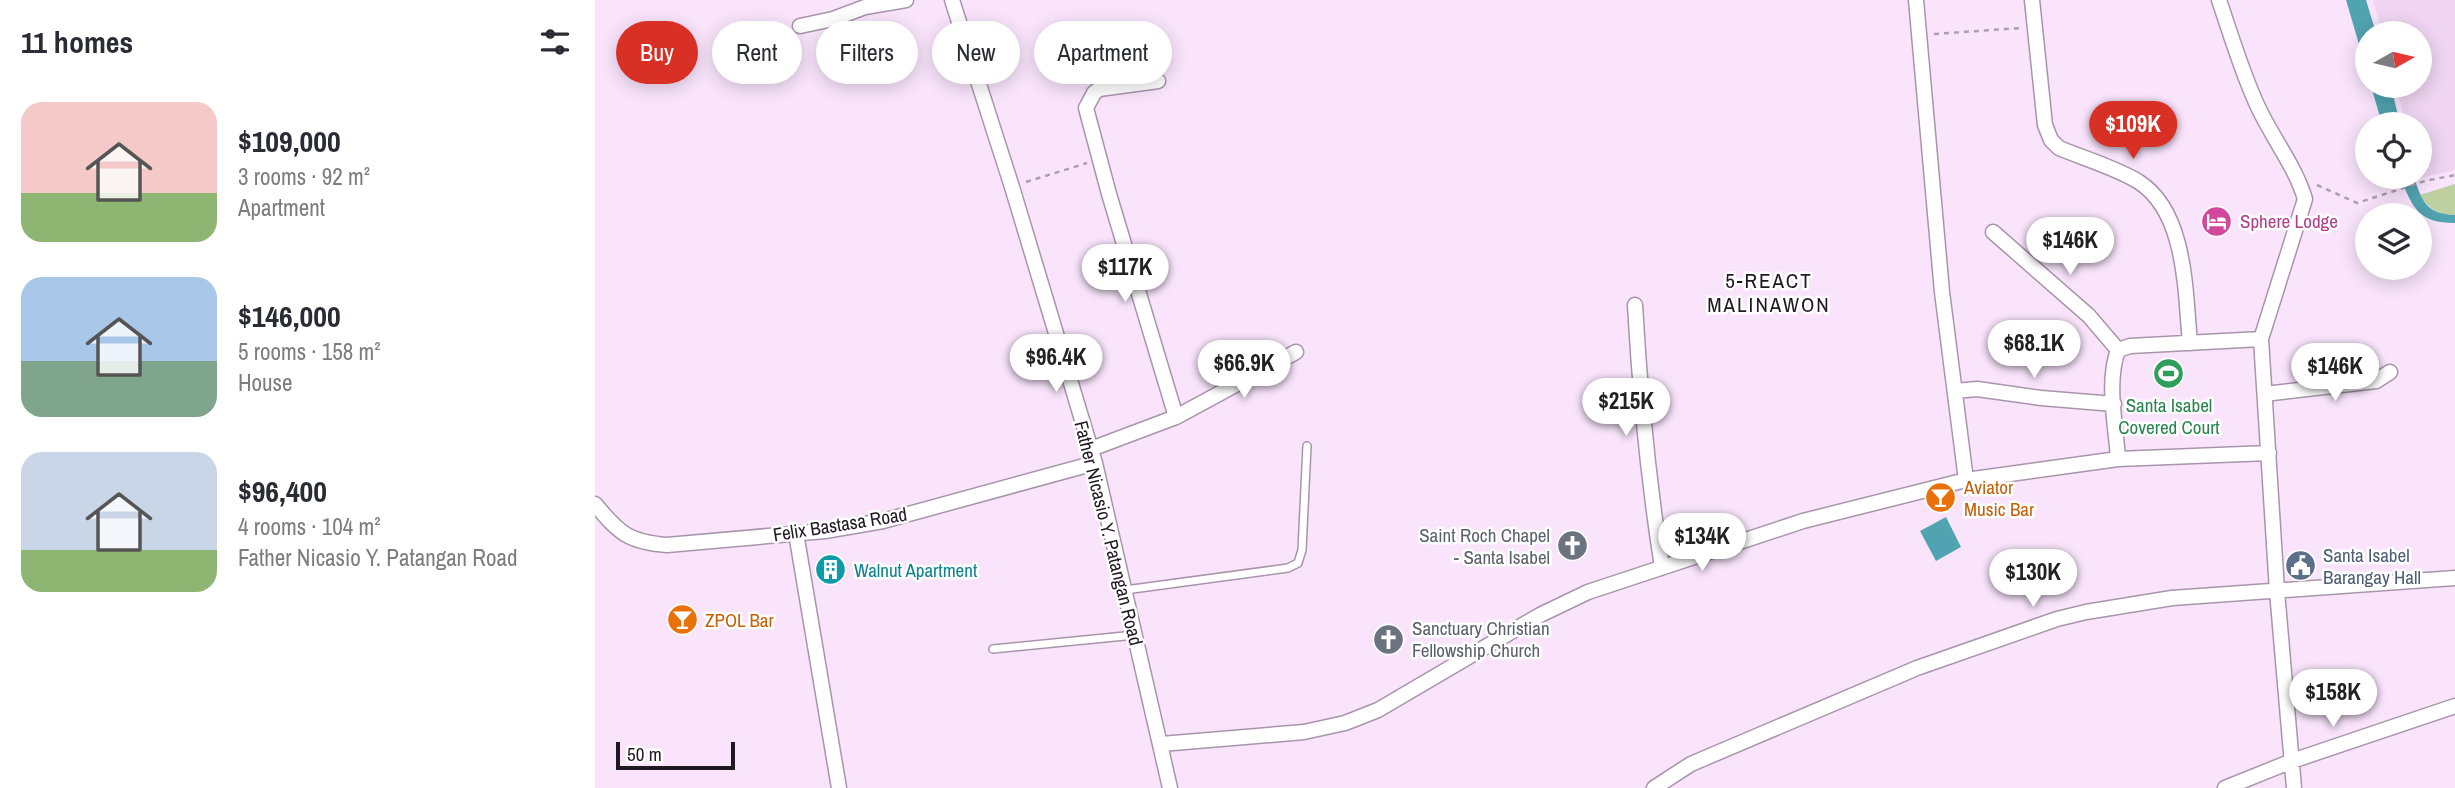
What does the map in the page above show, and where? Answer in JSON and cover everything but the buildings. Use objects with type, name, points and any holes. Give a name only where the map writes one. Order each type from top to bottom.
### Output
[{"type":"street","points":[[802,26],[833,19],[865,7],[906,0]]},
{"type":"street","name":"Father Nicasio Y. Patangan Road","points":[[952,0],[1093,456],[1170,788]]},
{"type":"street","points":[[1916,0],[1942,292],[1966,480]]},
{"type":"street","points":[[2032,0],[2045,125],[2051,140],[2059,148],[2140,183],[2161,203],[2180,252],[2190,343]]},
{"type":"street","points":[[2218,0],[2257,106],[2298,176],[2305,199],[2261,339],[2277,591],[2294,788]]},
{"type":"street","points":[[1136,84],[1100,89],[1094,93],[1086,108],[1177,418]]},
{"type":"street","points":[[1993,232],[2089,316],[2118,350]]},
{"type":"street","points":[[1635,305],[1645,449],[1662,567]]},
{"type":"street","points":[[2118,350],[2130,346],[2261,339]]},
{"type":"street","points":[[2118,350],[2114,368],[2118,459]]},
{"type":"street","name":"Felix Bastasa Road","points":[[595,503],[617,530],[644,543],[667,545],[796,533],[883,521],[1093,456],[1177,418],[1296,352]]},
{"type":"street","points":[[2265,394],[2376,381],[2390,372]]},
{"type":"street","points":[[1955,391],[1977,389],[2114,404]]},
{"type":"street","points":[[1161,744],[1304,732],[1345,723],[1378,710],[1540,615],[1588,592],[1803,521],[1966,480],[2118,459],[2269,453]]},
{"type":"street","points":[[796,533],[839,788]]},
{"type":"street","points":[[1654,788],[1691,764],[1917,668],[2057,619],[2172,598],[2455,578]]},
{"type":"street","points":[[2225,788],[2292,761],[2455,706]]},
{"type":"lane","points":[[1124,590],[1288,568],[1298,564],[1302,550],[1307,446]]},
{"type":"lane","points":[[993,649],[1135,635]]},
{"type":"path","points":[[1920,35],[2035,27]]},
{"type":"path","points":[[1011,187],[1100,159]]},
{"type":"path","points":[[2298,176],[2357,203],[2418,183],[2455,175]]},
{"type":"shaded area","points":[[2373,0],[2455,0],[2455,170],[2432,175],[2432,112],[2403,112],[2399,98],[2433,98],[2433,21],[2379,21]]},
{"type":"green space","points":[[2455,184],[2455,215],[2435,210],[2432,203],[2426,203],[2420,195]]},
{"type":"water","points":[[2346,0],[2366,0],[2372,21],[2355,21],[2355,31]]},
{"type":"water","points":[[2374,98],[2394,98],[2397,112],[2379,112]]},
{"type":"water","points":[[2405,189],[2418,189],[2425,203],[2412,203]]},
{"type":"water","points":[[2432,209],[2455,215],[2455,223],[2433,220]]},
{"type":"water","points":[[1946,517],[1961,547],[1936,561],[1920,531]]},
{"type":"place","name":"Sphere Lodge","points":[[2217,221]]},
{"type":"place","name":"Santa Isabel Covered Court","points":[[2169,374]]},
{"type":"place","name":"Aviator Music Bar","points":[[1941,498]]},
{"type":"place","name":"Saint Roch Chapel - Santa Isabel","points":[[1573,546]]},
{"type":"place","name":"Santa Isabel Barangay Hall","points":[[2300,566]]},
{"type":"place","name":"Walnut Apartment","points":[[831,570]]},
{"type":"place","name":"ZPOL Bar","points":[[682,620]]},
{"type":"place","name":"Sanctuary Christian Fellowship Church","points":[[1389,639]]},
{"type":"district","name":"5-REACT MALINAWON","points":[[1769,292]]}]
